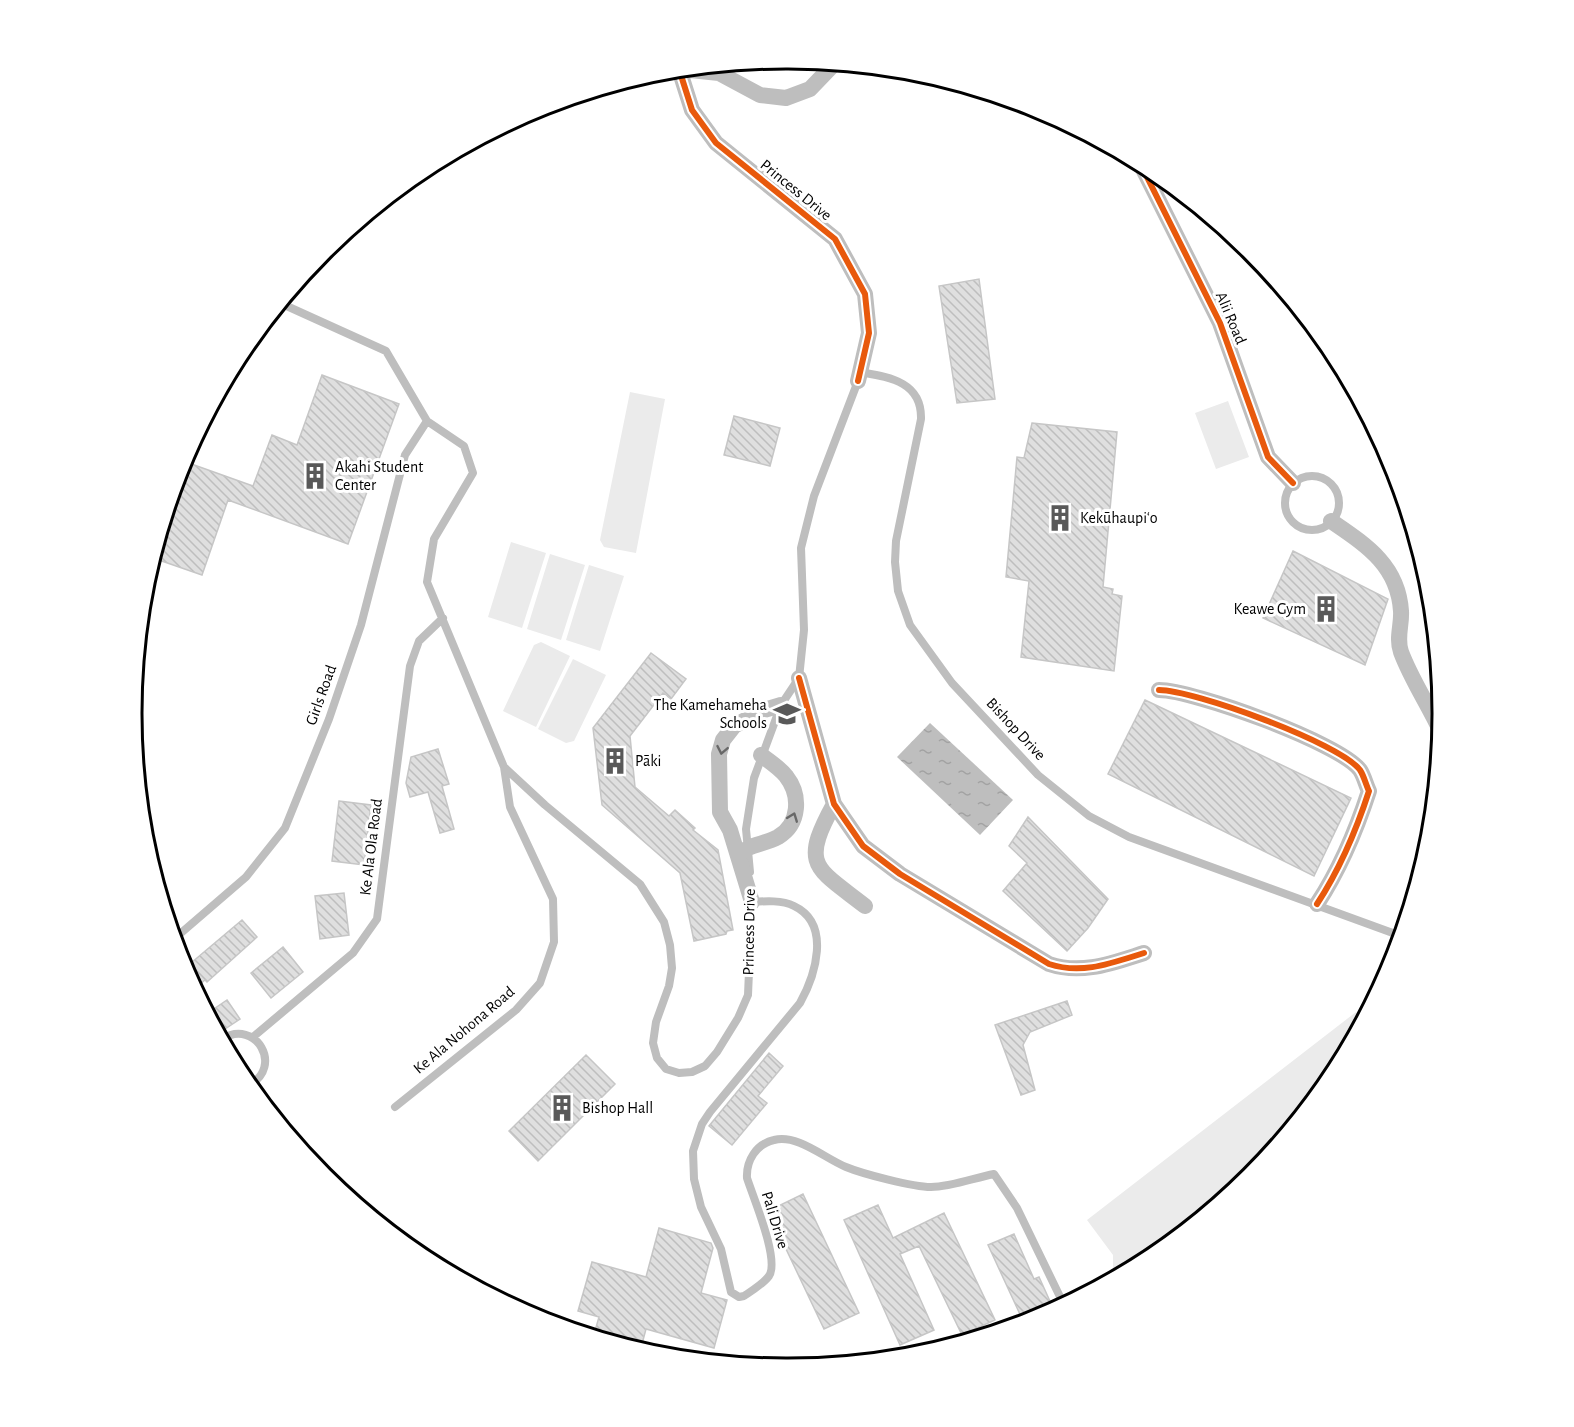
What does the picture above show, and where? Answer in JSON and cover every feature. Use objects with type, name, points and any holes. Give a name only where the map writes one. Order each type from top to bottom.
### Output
[{"type":"street","points":[[719,73],[760,95],[779,98],[799,95],[810,89],[828,70]]},
{"type":"street","name":"Princess Drive","points":[[683,78],[692,110],[716,143],[835,239],[864,294],[869,333],[858,376]]},
{"type":"street","name":"Alii Road","points":[[1149,181],[1216,315],[1268,457],[1293,483]]},
{"type":"street","points":[[1331,521],[1379,555],[1394,579],[1401,614],[1398,635],[1401,652],[1432,714]]},
{"type":"street","points":[[799,678],[834,804],[853,835],[885,865],[1049,964],[1072,970],[1086,969],[1144,953]]},
{"type":"street","points":[[1159,690],[1176,690],[1213,700],[1328,748],[1359,769],[1369,791],[1356,830],[1329,886],[1317,904]]},
{"type":"street","points":[[752,902],[730,830],[720,812],[719,754],[723,740],[734,726],[764,710],[781,705]]},
{"type":"street","points":[[747,848],[779,836],[792,824],[797,806],[794,789],[786,775],[761,755]]},
{"type":"street","points":[[834,804],[818,836],[813,854],[815,861],[829,877],[865,906]]},
{"type":"lane","points":[[288,307],[386,351],[427,421]]},
{"type":"lane","name":"Princess Drive","points":[[427,421],[464,446],[472,473],[434,539],[427,582],[504,766],[545,806],[640,884],[659,911],[669,935],[672,968],[669,986],[656,1022],[653,1042],[657,1058],[666,1069],[679,1073],[692,1072],[705,1066],[717,1052],[738,1018],[748,995],[752,902],[746,829],[749,803],[761,755],[781,705],[799,678],[804,630],[801,548],[814,496],[858,376]]},
{"type":"lane","name":"Bishop Drive","points":[[858,376],[894,378],[904,383],[916,396],[920,406],[921,418],[896,541],[896,578],[902,604],[914,633],[952,684],[1038,775],[1076,807],[1102,825],[1143,843],[1392,933]]},
{"type":"lane","name":"Girls Road","points":[[181,933],[246,877],[285,828],[329,719],[361,625],[405,455],[427,421]]},
{"type":"lane","points":[[1310,475],[1328,480],[1334,487],[1339,505],[1331,521],[1316,530],[1307,530],[1292,522],[1287,514],[1285,498],[1293,483],[1310,475]]},
{"type":"lane","name":"Ke Ala Ola Road","points":[[253,1037],[353,953],[377,919],[410,666],[419,642],[443,618]]},
{"type":"lane","name":"Ke Ala Nohona Road","points":[[395,1107],[516,1010],[540,983],[554,942],[553,898],[510,807],[504,766]]},
{"type":"lane","name":"Pali Drive","points":[[752,902],[788,903],[805,914],[815,932],[817,962],[809,987],[800,1004],[710,1112],[702,1124],[693,1150],[697,1193],[721,1250],[731,1292],[739,1297],[744,1296],[770,1275],[773,1265],[770,1250],[747,1178],[747,1170],[749,1161],[763,1144],[774,1139],[786,1139],[801,1144],[847,1168],[930,1187],[994,1174],[1017,1208],[1060,1297]]},
{"type":"lane","points":[[229,1035],[244,1034],[253,1037],[264,1050],[266,1065],[257,1080]]},
{"type":"shaded area","points":[[630,392],[665,399],[636,553],[604,547],[600,540]]},
{"type":"shaded area","points":[[1228,401],[1249,457],[1216,469],[1195,413]]},
{"type":"shaded area","points":[[511,542],[546,553],[522,628],[488,617]]},
{"type":"shaded area","points":[[550,554],[585,565],[561,640],[527,629]]},
{"type":"shaded area","points":[[589,565],[624,576],[600,651],[566,640]]},
{"type":"shaded area","points":[[541,642],[570,656],[536,727],[503,711],[534,645]]},
{"type":"shaded area","points":[[573,659],[606,675],[574,741],[566,743],[538,729]]},
{"type":"shaded area","points":[[1356,1012],[1345,1036],[1323,1072],[1272,1138],[1212,1198],[1179,1225],[1113,1269],[1113,1255],[1087,1220]]},
{"type":"water","points":[[930,723],[1013,800],[980,835],[897,757]]},
{"type":"building","points":[[979,279],[995,399],[957,403],[939,286]]},
{"type":"building","name":"Akahi Student Center","points":[[322,375],[399,404],[348,544],[228,500],[202,575],[161,561],[177,506],[193,465],[253,486],[272,435],[297,445]]},
{"type":"building","points":[[734,416],[780,428],[770,466],[724,455]]},
{"type":"building","name":"Kekūhaupiʻo","points":[[1032,423],[1117,432],[1103,587],[1113,589],[1112,594],[1122,596],[1114,671],[1021,657],[1029,581],[1006,577],[1017,457],[1024,458]]},
{"type":"building","name":"Keawe Gym","points":[[1293,551],[1388,599],[1365,665],[1263,618]]},
{"type":"building","name":"Pāki","points":[[651,653],[686,679],[671,699],[663,693],[630,736],[635,787],[669,816],[675,810],[695,828],[693,830],[718,850],[733,930],[727,931],[726,934],[694,941],[680,873],[602,805],[593,728]]},
{"type":"building","points":[[1145,700],[1351,798],[1314,876],[1108,774]]},
{"type":"building","points":[[438,749],[449,784],[442,786],[454,829],[440,833],[428,792],[410,797],[406,783],[411,757]]},
{"type":"building","points":[[339,801],[371,805],[364,865],[332,861]]},
{"type":"building","points":[[1028,817],[1108,899],[1088,928],[1067,951],[1003,891],[1027,863],[1009,846]]},
{"type":"building","points":[[344,893],[349,935],[320,939],[315,896]]},
{"type":"building","points":[[242,920],[257,937],[207,982],[205,980],[202,983],[193,962]]},
{"type":"building","points":[[283,947],[303,972],[271,998],[251,973]]},
{"type":"building","points":[[227,1000],[240,1019],[225,1029],[214,1009]]},
{"type":"building","points":[[1067,1001],[1072,1015],[1030,1032],[1023,1045],[1035,1090],[1021,1095],[995,1025]]},
{"type":"building","points":[[769,1053],[783,1066],[758,1096],[767,1103],[732,1145],[709,1126]]},
{"type":"building","name":"Bishop Hall","points":[[586,1055],[615,1084],[538,1161],[509,1131]]},
{"type":"building","points":[[803,1194],[859,1313],[824,1329],[768,1211]]},
{"type":"building","points":[[878,1205],[893,1238],[944,1213],[995,1320],[961,1334],[919,1246],[900,1254],[934,1330],[900,1345],[844,1220]]},
{"type":"building","points":[[659,1228],[711,1243],[713,1248],[701,1293],[727,1300],[714,1348],[646,1329],[643,1342],[620,1336],[596,1329],[599,1317],[578,1311],[592,1262],[646,1277]]},
{"type":"building","points":[[1014,1234],[1034,1279],[1039,1277],[1050,1302],[1020,1314],[988,1245]]},
{"type":"cycle path","points":[[682,78],[692,110],[716,143],[835,239],[865,294],[869,333],[858,381]]},
{"type":"cycle path","points":[[1149,181],[1220,323],[1268,457],[1293,483]]},
{"type":"cycle path","points":[[799,678],[834,804],[863,846],[900,874],[1049,964],[1085,968],[1109,964],[1144,953]]},
{"type":"cycle path","points":[[1159,690],[1202,699],[1265,720],[1325,746],[1360,770],[1369,791],[1347,849],[1317,904]]},
{"type":"place","name":"Akahi Student Center","points":[[315,476]]},
{"type":"place","name":"Kekūhaupiʻo","points":[[1060,518]]},
{"type":"place","name":"Keawe Gym","points":[[1326,609]]},
{"type":"place","name":"The Kamehameha Schools","points":[[787,714]]},
{"type":"place","name":"Pāki","points":[[615,761]]},
{"type":"place","name":"Bishop Hall","points":[[562,1108]]}]
